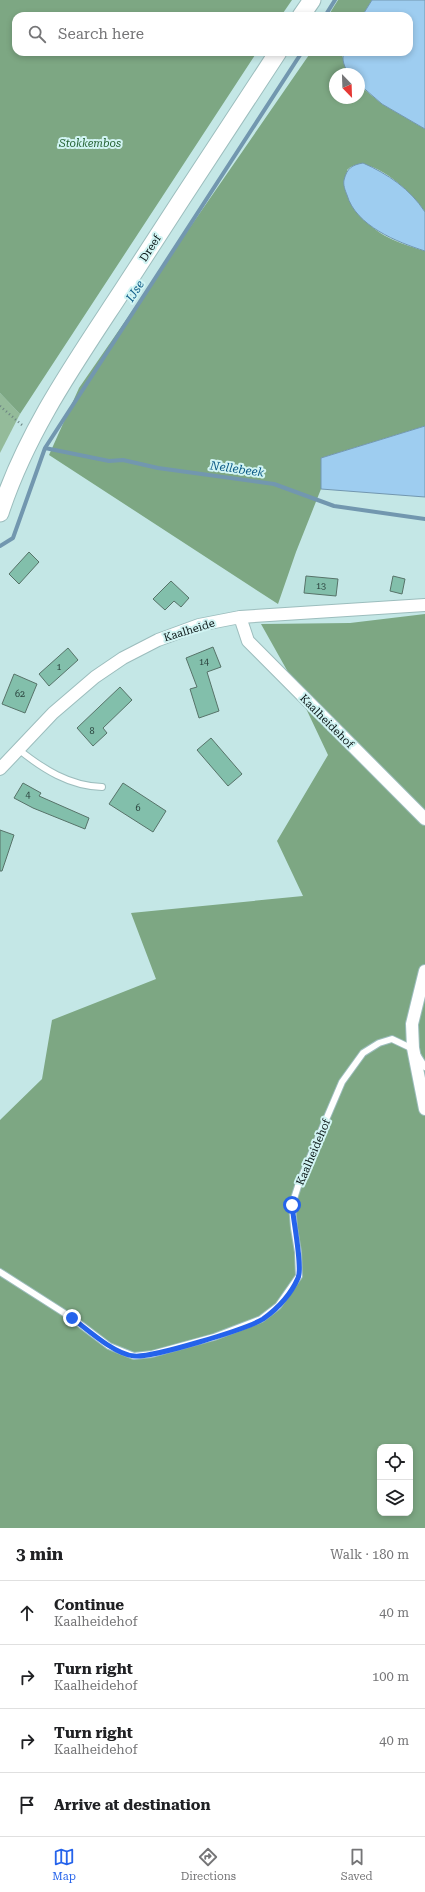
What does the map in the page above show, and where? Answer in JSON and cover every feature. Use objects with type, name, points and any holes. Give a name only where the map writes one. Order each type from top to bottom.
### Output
[{"type":"main road","points":[[304,12],[312,0]]},
{"type":"main road","name":"Dreef","points":[[0,513],[17,466],[33,432],[69,372],[275,56]]},
{"type":"street","name":"Kaalheide","points":[[0,769],[53,713],[95,677],[123,658],[158,640],[199,626],[240,617],[425,605]]},
{"type":"street","name":"Kaalheidehof","points":[[240,617],[248,641],[425,819]]},
{"type":"street","points":[[425,971],[412,1024],[413,1048],[425,1109]]},
{"type":"lane","points":[[18,749],[40,766],[68,781],[88,786],[102,787]]},
{"type":"lane","name":"Kaalheidehof","points":[[0,1272],[72,1318],[109,1346],[134,1356],[152,1354],[214,1337],[262,1319],[278,1306],[299,1276],[298,1252],[292,1205],[299,1183],[342,1082],[363,1054],[378,1043],[392,1039],[413,1048]]},
{"type":"lane","points":[[413,1048],[425,1067]]},
{"type":"path","points":[[0,406],[18,422]]},
{"type":"green space","name":"Stokkembos","points":[[0,0],[292,0],[284,12],[12,12],[12,56],[254,56],[20,414],[0,393]]},
{"type":"green space","points":[[338,0],[372,0],[364,12],[330,12]]},
{"type":"green space","points":[[308,56],[342,56],[346,68],[329,68],[329,104],[365,104],[365,90],[382,104],[425,129],[425,212],[411,195],[401,186],[378,170],[366,165],[356,165],[347,170],[362,215],[370,225],[392,240],[425,251],[425,426],[321,458],[321,489],[296,552],[278,604],[49,455],[79,388]]},
{"type":"green space","points":[[0,393],[20,414],[0,453]]},
{"type":"green space","points":[[425,614],[425,1528],[0,1528],[0,1120],[42,1079],[52,1020],[156,979],[131,913],[303,896],[277,841],[328,755],[293,681],[261,624],[350,623]]},
{"type":"water","points":[[372,0],[425,0],[425,129],[382,104],[365,89],[365,68],[346,68],[343,61],[343,56],[413,56],[413,12],[364,12]]},
{"type":"water","points":[[363,163],[390,177],[398,183],[412,196],[425,212],[425,251],[390,238],[368,224],[359,216],[352,206],[345,189],[344,180],[350,168]]},
{"type":"water","points":[[425,426],[425,497],[321,489],[321,458]]},
{"type":"building","points":[[29,552],[39,562],[19,584],[9,574]]},
{"type":"building","points":[[306,576],[338,579],[336,596],[304,593]]},
{"type":"building","points":[[393,576],[405,579],[402,594],[390,591]]},
{"type":"building","points":[[171,581],[189,598],[181,607],[174,601],[165,610],[153,599]]},
{"type":"building","points":[[213,647],[221,667],[207,672],[219,711],[199,718],[190,689],[197,687],[186,658]]},
{"type":"building","points":[[68,648],[78,660],[49,686],[39,674]]},
{"type":"building","points":[[14,674],[37,684],[25,713],[2,704]]},
{"type":"building","points":[[120,687],[132,700],[103,728],[107,733],[93,746],[77,728]]},
{"type":"building","points":[[211,738],[242,774],[228,786],[197,750]]},
{"type":"building","points":[[23,783],[41,793],[39,796],[89,818],[85,829],[33,808],[14,798]]},
{"type":"building","points":[[123,783],[166,811],[153,832],[109,804]]},
{"type":"building","points":[[0,830],[14,835],[2,871],[0,871]]},
{"type":"waterway","name":"IJse","points":[[328,12],[335,0]]},
{"type":"waterway","name":"IJse","points":[[0,546],[13,538],[45,448],[299,56]]},
{"type":"waterway","name":"Nellebeek","points":[[45,448],[109,461],[123,460],[158,468],[274,484],[334,506],[425,519]]},
{"type":"route","points":[[72,1318],[109,1346],[134,1356],[152,1354],[214,1337],[262,1319],[278,1306],[299,1276],[298,1252],[292,1205]]}]
